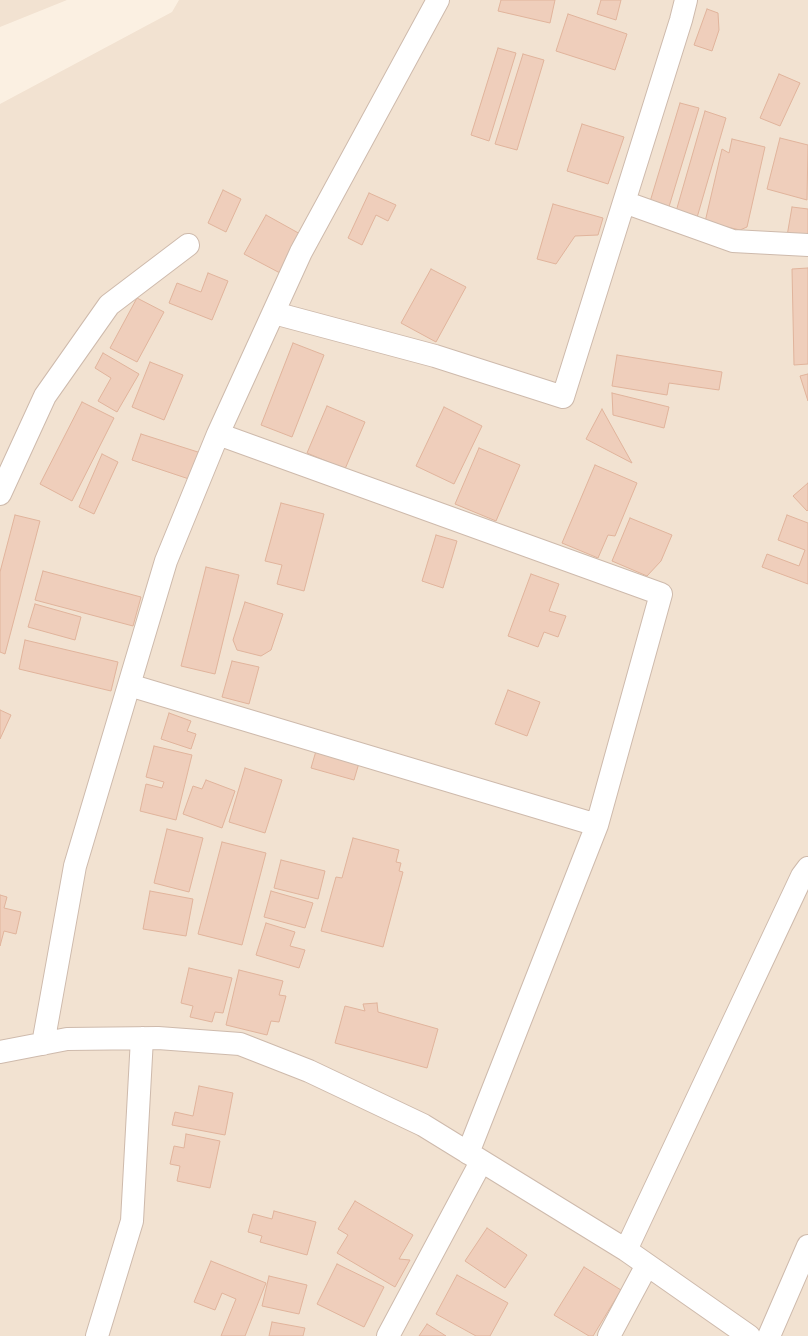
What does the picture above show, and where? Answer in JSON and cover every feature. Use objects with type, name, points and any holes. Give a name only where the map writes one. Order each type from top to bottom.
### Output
[{"type":"street","points":[[43,1044],[75,866],[166,561],[218,434],[301,252],[438,0]]},
{"type":"street","points":[[274,313],[435,356],[563,397],[686,0]]},
{"type":"street","points":[[624,202],[733,241],[808,245]]},
{"type":"street","points":[[0,494],[45,396],[109,305],[188,246]]},
{"type":"street","points":[[218,434],[661,594],[597,825],[475,1158],[388,1336]]},
{"type":"street","points":[[129,685],[597,825]]},
{"type":"street","points":[[626,1250],[802,876],[808,868]]},
{"type":"street","points":[[97,1336],[132,1221],[142,1038]]},
{"type":"street","points":[[0,1052],[67,1039],[142,1038],[240,1044],[309,1071],[423,1125],[626,1250],[749,1336]]},
{"type":"street","points":[[769,1336],[808,1246]]},
{"type":"street","points":[[609,1336],[647,1265]]},
{"type":"shaded area","points":[[0,0],[67,0],[0,27]]},
{"type":"shaded area","points":[[179,0],[808,0],[808,1336],[0,1336],[0,104],[172,12]]},
{"type":"building","points":[[501,0],[555,0],[550,23],[498,11]]},
{"type":"building","points":[[601,0],[621,0],[616,20],[597,14]]},
{"type":"building","points":[[707,9],[718,13],[719,30],[712,51],[694,45]]},
{"type":"building","points":[[568,14],[627,34],[615,70],[556,51]]},
{"type":"building","points":[[498,48],[516,53],[489,141],[471,135]]},
{"type":"building","points":[[523,54],[544,60],[517,150],[495,144]]},
{"type":"building","points":[[779,74],[800,83],[780,126],[760,118]]},
{"type":"building","points":[[680,103],[699,108],[668,210],[649,205]]},
{"type":"building","points":[[705,111],[726,118],[696,221],[675,215]]},
{"type":"building","points":[[582,124],[624,137],[608,184],[567,171]]},
{"type":"building","points":[[780,138],[808,145],[807,200],[767,189]]},
{"type":"building","points":[[732,139],[765,147],[747,227],[740,230],[705,222],[722,149],[729,153]]},
{"type":"building","points":[[223,190],[241,199],[226,232],[208,223]]},
{"type":"building","points":[[369,193],[396,205],[388,221],[376,215],[362,245],[348,238]]},
{"type":"building","points":[[553,204],[603,218],[598,235],[575,236],[556,264],[537,259]]},
{"type":"building","points":[[792,207],[808,209],[808,240],[787,236]]},
{"type":"building","points":[[266,215],[302,235],[280,273],[244,254]]},
{"type":"building","points":[[808,268],[808,364],[794,365],[792,269]]},
{"type":"building","points":[[431,269],[466,287],[436,342],[401,323]]},
{"type":"building","points":[[208,273],[228,281],[212,320],[169,303],[177,283],[201,292]]},
{"type":"building","points":[[137,298],[164,312],[137,362],[110,348]]},
{"type":"building","points":[[293,343],[324,355],[292,437],[261,425]]},
{"type":"building","points":[[103,353],[139,374],[117,412],[98,401],[111,378],[95,368]]},
{"type":"building","points":[[617,355],[722,372],[719,390],[669,383],[667,395],[612,386]]},
{"type":"building","points":[[150,362],[183,375],[164,420],[132,407]]},
{"type":"building","points":[[808,374],[808,401],[800,376]]},
{"type":"building","points":[[612,393],[669,407],[664,428],[613,415]]},
{"type":"building","points":[[82,402],[114,418],[72,501],[40,484]]},
{"type":"building","points":[[327,406],[365,422],[345,469],[307,453]]},
{"type":"building","points":[[444,407],[482,426],[454,484],[416,466]]},
{"type":"building","points":[[602,409],[632,463],[586,439]]},
{"type":"building","points":[[141,434],[201,453],[192,480],[132,460]]},
{"type":"building","points":[[479,448],[520,465],[496,521],[455,504]]},
{"type":"building","points":[[102,454],[118,462],[94,514],[79,507]]},
{"type":"building","points":[[595,465],[637,483],[615,536],[608,535],[598,558],[562,543]]},
{"type":"building","points":[[808,483],[808,510],[807,511],[793,496]]},
{"type":"building","points":[[281,503],[324,514],[304,591],[277,584],[282,565],[265,561]]},
{"type":"building","points":[[15,515],[40,521],[5,654],[0,652],[0,572]]},
{"type":"building","points":[[787,515],[808,523],[808,584],[762,567],[767,554],[799,566],[805,550],[778,540]]},
{"type":"building","points":[[630,518],[672,535],[661,561],[647,576],[612,561]]},
{"type":"building","points":[[436,535],[457,541],[443,588],[422,581]]},
{"type":"building","points":[[206,567],[239,575],[215,674],[181,666]]},
{"type":"building","points":[[43,571],[141,597],[133,626],[35,600]]},
{"type":"building","points":[[531,574],[559,584],[549,611],[566,616],[558,637],[544,632],[538,647],[508,636]]},
{"type":"building","points":[[245,602],[283,614],[271,650],[261,656],[237,650],[233,640]]},
{"type":"building","points":[[35,604],[81,617],[75,640],[28,627]]},
{"type":"building","points":[[25,640],[118,662],[111,691],[19,669]]},
{"type":"building","points":[[232,661],[259,667],[249,704],[222,697]]},
{"type":"building","points":[[508,690],[540,702],[527,736],[495,724]]},
{"type":"building","points":[[0,710],[11,715],[0,739]]},
{"type":"building","points":[[169,713],[191,721],[187,731],[196,734],[191,749],[161,739]]},
{"type":"building","points":[[154,746],[192,755],[176,820],[140,811],[146,784],[162,788],[164,782],[146,777]]},
{"type":"building","points":[[316,751],[359,763],[354,780],[311,768]]},
{"type":"building","points":[[245,768],[282,780],[265,833],[229,822]]},
{"type":"building","points":[[206,780],[235,791],[222,828],[183,814],[193,786],[202,789]]},
{"type":"building","points":[[167,829],[203,838],[189,892],[154,883]]},
{"type":"building","points":[[353,838],[399,850],[396,862],[401,863],[399,871],[403,872],[383,947],[321,931],[336,877],[342,878]]},
{"type":"building","points":[[222,842],[266,853],[242,945],[198,934]]},
{"type":"building","points":[[281,860],[325,871],[318,899],[274,888]]},
{"type":"building","points":[[150,891],[193,899],[186,936],[143,929]]},
{"type":"building","points":[[271,891],[313,903],[305,928],[264,917]]},
{"type":"building","points":[[0,895],[7,897],[4,908],[21,912],[16,934],[4,931],[0,946]]},
{"type":"building","points":[[266,923],[295,932],[290,946],[305,950],[299,968],[256,955]]},
{"type":"building","points":[[189,968],[232,978],[223,1013],[215,1012],[212,1022],[190,1017],[193,1006],[181,1003]]},
{"type":"building","points":[[239,970],[283,981],[279,995],[286,996],[279,1022],[271,1021],[267,1035],[226,1025]]},
{"type":"building","points":[[377,1003],[378,1012],[438,1029],[427,1068],[335,1043],[345,1006],[365,1011],[363,1004]]},
{"type":"building","points":[[199,1086],[233,1093],[225,1135],[172,1125],[175,1112],[193,1116]]},
{"type":"building","points":[[186,1134],[220,1141],[210,1188],[177,1181],[180,1166],[170,1164],[174,1146],[184,1148]]},
{"type":"building","points":[[355,1201],[413,1235],[399,1259],[410,1260],[395,1287],[337,1253],[348,1235],[338,1229]]},
{"type":"building","points":[[274,1211],[316,1222],[307,1255],[260,1242],[262,1236],[248,1232],[253,1214],[272,1219]]},
{"type":"building","points":[[487,1228],[527,1255],[505,1288],[465,1261]]},
{"type":"building","points":[[211,1261],[266,1283],[245,1336],[221,1336],[236,1299],[222,1293],[215,1310],[194,1302]]},
{"type":"building","points":[[337,1264],[384,1287],[364,1327],[317,1304]]},
{"type":"building","points":[[584,1267],[621,1290],[593,1336],[589,1336],[554,1315]]},
{"type":"building","points":[[457,1275],[508,1303],[490,1336],[476,1336],[436,1314]]},
{"type":"building","points":[[269,1276],[307,1285],[299,1314],[262,1306]]},
{"type":"building","points":[[272,1322],[305,1328],[303,1336],[269,1336]]},
{"type":"building","points":[[427,1324],[446,1336],[419,1336]]}]
